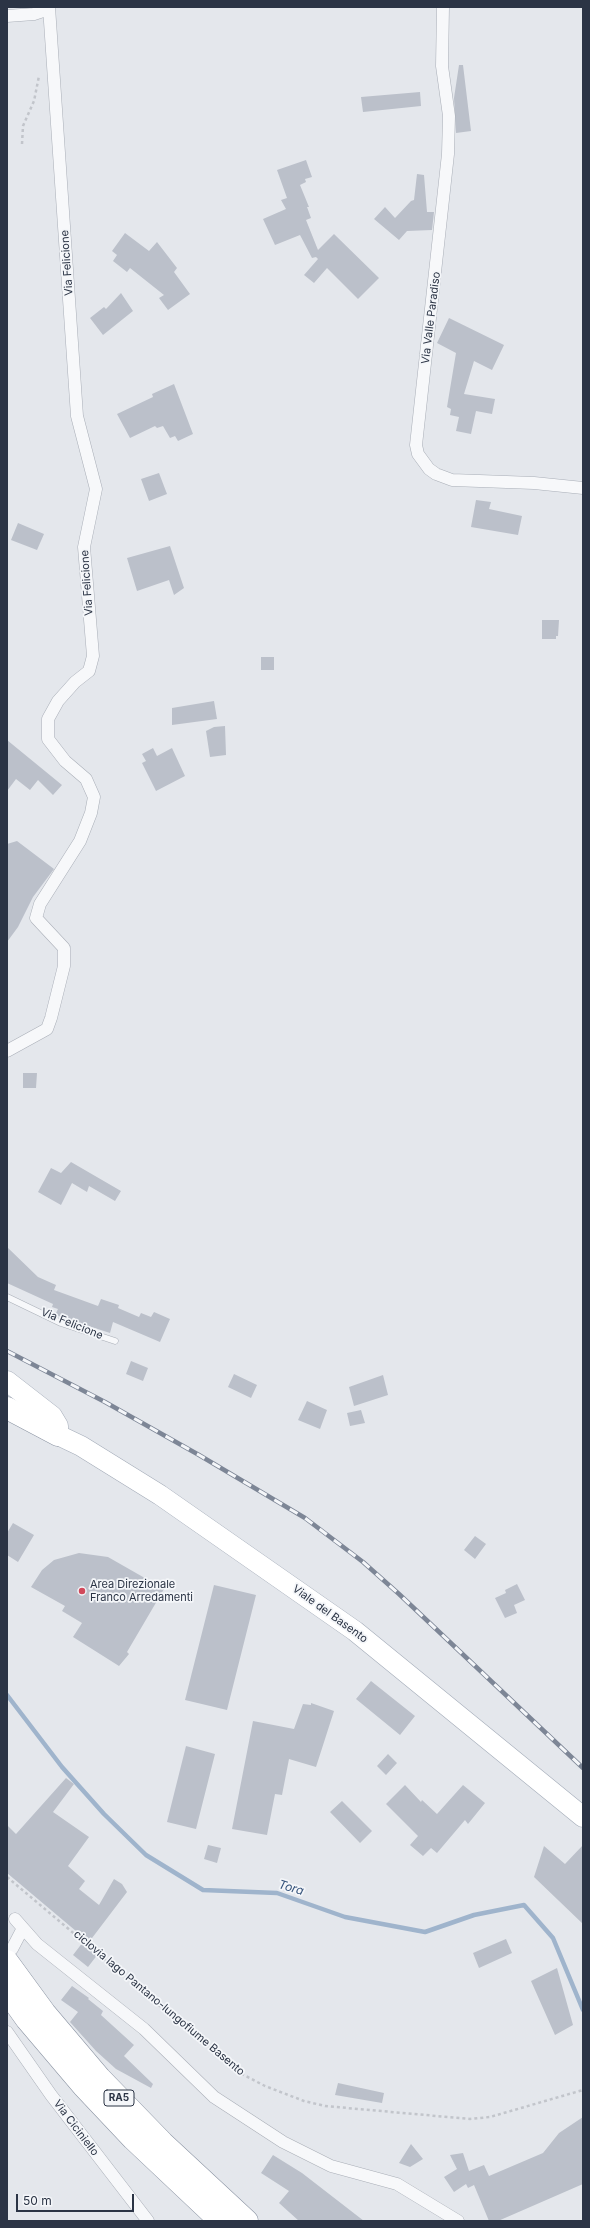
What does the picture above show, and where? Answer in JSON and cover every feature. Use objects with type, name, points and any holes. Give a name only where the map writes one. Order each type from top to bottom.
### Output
[{"type":"highway","points":[[7,1408],[58,1435]]},
{"type":"highway","name":"RA5","points":[[9,1955],[45,2013],[100,2078],[163,2143],[247,2221]]},
{"type":"highway","name":"RA5","points":[[7,1992],[27,2020],[88,2092],[133,2139],[220,2221]]},
{"type":"main road","points":[[7,1381],[52,1416],[58,1426],[58,1435]]},
{"type":"main road","name":"Viale del Basento","points":[[58,1435],[81,1446],[160,1495],[355,1631],[583,1817]]},
{"type":"street","name":"Via Valle Paradiso","points":[[443,7],[442,66],[448,116],[448,154],[416,445],[418,454],[436,474],[452,480],[534,483],[583,488]]},
{"type":"street","name":"Via Felicione","points":[[7,16],[34,14],[49,8],[77,416],[96,489],[84,547],[93,656],[89,672],[75,682],[58,701],[48,720],[48,739],[65,761],[86,779],[94,797],[91,814],[80,841],[40,904],[36,918],[64,948],[64,966],[51,1018],[47,1029],[7,1051]]},
{"type":"street","points":[[9,1955],[19,1923],[37,1944],[144,2030],[214,2097],[283,2142],[331,2166],[397,2184],[458,2221]]},
{"type":"street","name":"Via Ciciniello","points":[[7,2032],[51,2095],[148,2221]]},
{"type":"lane","name":"Via Felicione","points":[[7,1297],[61,1323],[115,1341]]},
{"type":"path","points":[[22,144],[23,126],[34,101],[39,69]]},
{"type":"path","name":"ciclovia lago Pantano-lungofiume Basento","points":[[7,1877],[238,2072],[265,2086],[304,2101],[325,2106],[470,2119],[490,2117],[583,2090]]},
{"type":"building","points":[[459,65],[463,65],[471,131],[456,133],[454,98]]},
{"type":"building","points":[[420,92],[421,106],[363,112],[361,97]]},
{"type":"building","points":[[306,160],[312,177],[305,179],[306,182],[300,185],[309,207],[307,207],[311,218],[306,220],[318,250],[334,234],[379,278],[358,299],[327,268],[314,283],[304,275],[318,259],[316,257],[312,258],[300,235],[275,245],[263,219],[286,209],[281,200],[287,198],[277,170]]},
{"type":"building","points":[[417,174],[424,175],[427,212],[434,212],[432,230],[407,231],[399,240],[374,219],[385,207],[395,218],[411,201],[414,200]]},
{"type":"building","points":[[125,233],[149,251],[157,242],[177,268],[174,272],[190,294],[168,310],[159,298],[164,295],[130,268],[127,272],[113,261],[117,255],[112,251]]},
{"type":"building","points":[[121,293],[133,311],[103,335],[90,318],[104,307],[106,309]]},
{"type":"building","points":[[449,318],[504,345],[492,370],[474,361],[464,394],[495,399],[492,414],[476,411],[471,434],[456,431],[459,417],[450,415],[451,409],[447,407],[456,353],[437,343]]},
{"type":"building","points":[[174,384],[193,434],[178,441],[175,436],[170,438],[163,426],[157,428],[155,426],[130,438],[117,414],[153,397],[152,394]]},
{"type":"building","points":[[159,473],[167,494],[149,501],[141,479]]},
{"type":"building","points":[[476,500],[491,502],[489,509],[522,516],[518,535],[471,527]]},
{"type":"building","points":[[18,523],[44,534],[37,550],[11,540]]},
{"type":"building","points":[[170,546],[184,588],[174,595],[169,580],[137,591],[127,558]]},
{"type":"building","points":[[542,620],[559,620],[558,636],[556,636],[556,639],[542,639]]},
{"type":"building","points":[[261,657],[274,657],[274,670],[261,670]]},
{"type":"building","points":[[214,701],[217,719],[172,725],[172,708]]},
{"type":"building","points":[[225,726],[226,755],[210,757],[206,731],[214,727]]},
{"type":"building","points":[[7,740],[62,785],[53,795],[38,780],[30,790],[16,779],[7,791]]},
{"type":"building","points":[[153,748],[157,756],[172,748],[185,776],[156,791],[142,763],[146,761],[142,754]]},
{"type":"building","points":[[17,841],[54,869],[33,897],[18,927],[7,942],[7,844]]},
{"type":"building","points":[[23,1073],[37,1073],[36,1088],[23,1088]]},
{"type":"building","points":[[71,1162],[121,1191],[115,1201],[89,1186],[87,1192],[72,1183],[61,1205],[38,1192],[51,1168],[61,1173]]},
{"type":"building","points":[[7,1247],[38,1277],[56,1285],[54,1290],[98,1306],[101,1299],[119,1305],[118,1308],[139,1317],[141,1313],[151,1317],[154,1312],[170,1319],[160,1342],[113,1322],[110,1333],[55,1315],[58,1309],[52,1307],[53,1304],[7,1283]]},
{"type":"building","points":[[131,1361],[148,1368],[143,1381],[126,1374]]},
{"type":"building","points":[[234,1374],[257,1385],[251,1398],[228,1387]]},
{"type":"building","points":[[383,1375],[388,1395],[354,1406],[349,1387]]},
{"type":"building","points":[[307,1401],[327,1410],[320,1429],[298,1420]]},
{"type":"building","points":[[361,1410],[365,1423],[350,1426],[347,1413]]},
{"type":"building","points":[[13,1523],[34,1535],[18,1562],[7,1555],[7,1533]]},
{"type":"building","points":[[475,1536],[486,1544],[475,1559],[464,1550]]},
{"type":"building","points":[[79,1553],[108,1557],[164,1589],[127,1652],[129,1654],[119,1666],[73,1637],[82,1623],[62,1611],[65,1606],[31,1587],[42,1570],[54,1560]]},
{"type":"building","points":[[517,1584],[525,1600],[514,1605],[517,1613],[505,1618],[495,1598],[506,1593],[505,1590]]},
{"type":"building","points":[[214,1585],[256,1595],[227,1710],[185,1700]]},
{"type":"building","points":[[371,1681],[415,1716],[400,1735],[356,1699]]},
{"type":"building","points":[[311,1703],[334,1711],[316,1767],[289,1759],[282,1795],[275,1794],[267,1835],[232,1829],[253,1721],[294,1729],[303,1704],[311,1705]]},
{"type":"building","points":[[186,1746],[215,1754],[196,1829],[167,1822]]},
{"type":"building","points":[[388,1754],[397,1763],[386,1775],[377,1766]]},
{"type":"building","points":[[66,1778],[74,1784],[53,1812],[89,1837],[68,1866],[85,1881],[79,1889],[99,1905],[114,1879],[122,1884],[127,1892],[89,1942],[7,1873],[7,1825],[16,1834]]},
{"type":"building","points":[[405,1785],[421,1802],[422,1800],[437,1814],[463,1785],[485,1803],[468,1824],[465,1820],[437,1853],[431,1848],[423,1856],[410,1845],[418,1836],[386,1804]]},
{"type":"building","points":[[342,1801],[372,1831],[360,1843],[330,1812]]},
{"type":"building","points":[[208,1845],[221,1848],[217,1863],[204,1859]]},
{"type":"building","points":[[583,1845],[583,1924],[534,1877],[544,1846],[565,1864]]},
{"type":"building","points":[[506,1939],[512,1953],[479,1968],[473,1953]]},
{"type":"building","points":[[83,1942],[98,1954],[88,1967],[73,1955]]},
{"type":"building","points":[[557,1968],[573,2025],[555,2035],[531,1981]]},
{"type":"building","points":[[72,1986],[89,1998],[88,1999],[103,2011],[101,2015],[134,2045],[124,2056],[153,2084],[151,2088],[116,2069],[96,2051],[70,2022],[78,2012],[61,2000]]},
{"type":"building","points":[[338,2083],[384,2093],[382,2103],[335,2095]]},
{"type":"building","points":[[583,2117],[583,2184],[498,2221],[489,2221],[474,2185],[468,2188],[466,2184],[454,2192],[444,2177],[457,2169],[450,2155],[463,2153],[469,2171],[484,2165],[489,2176],[543,2153],[559,2133]]},
{"type":"building","points":[[411,2144],[423,2159],[410,2167],[399,2163]]},
{"type":"building","points":[[273,2155],[302,2173],[364,2221],[299,2221],[279,2203],[289,2191],[261,2173]]},
{"type":"waterway","name":"Tora","points":[[7,1695],[62,1767],[104,1814],[146,1855],[203,1890],[277,1893],[345,1917],[425,1932],[474,1915],[524,1905],[553,1938],[583,2010]]},
{"type":"railway","points":[[7,1351],[105,1402],[199,1455],[305,1518],[363,1562],[399,1594],[583,1768]]},
{"type":"place","name":"Area Direzionale Franco Arredamenti","points":[[82,1591]]}]
